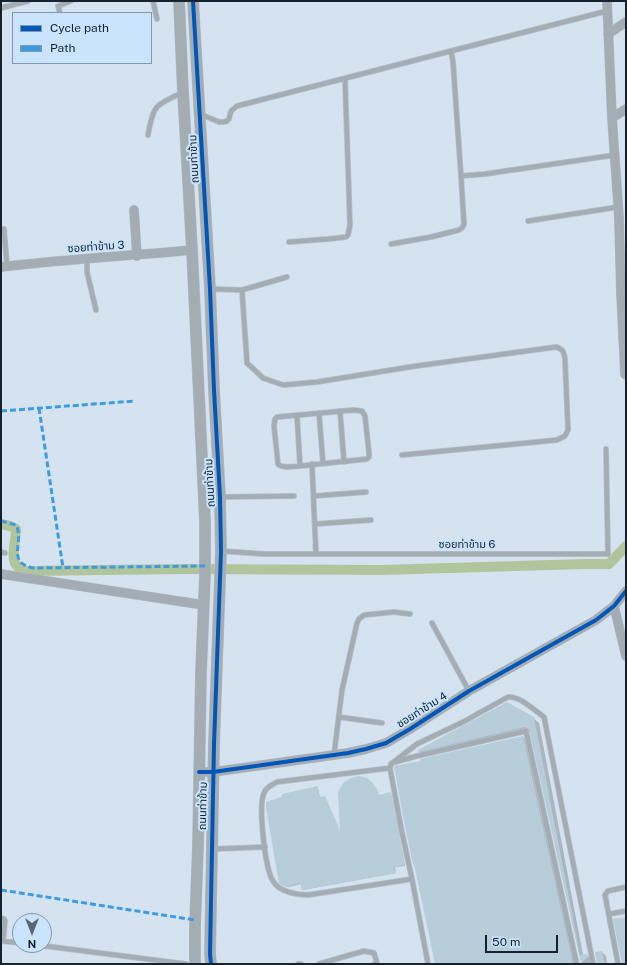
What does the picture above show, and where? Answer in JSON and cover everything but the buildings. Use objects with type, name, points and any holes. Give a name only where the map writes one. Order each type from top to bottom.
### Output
[{"type":"street","name":"ถนนท่าข้าม","points":[[179,1],[205,521],[195,964]]},
{"type":"street","name":"ถนนท่าข้าม","points":[[193,1],[210,289],[220,497],[221,574],[213,772],[211,964]]},
{"type":"street","points":[[607,1],[612,118],[618,206],[623,216],[623,293],[626,375]]},
{"type":"street","points":[[608,34],[626,22]]},
{"type":"street","points":[[612,118],[626,109]]},
{"type":"street","points":[[134,210],[137,256]]},
{"type":"street","name":"ซอยท่าข้าม 3","points":[[4,267],[192,250]]},
{"type":"street","points":[[1,574],[204,605]]},
{"type":"street","name":"ซอยท่าข้าม 4","points":[[199,772],[213,772],[334,756],[386,743],[469,691],[596,620],[614,606],[626,592]]},
{"type":"street","points":[[614,606],[626,656]]},
{"type":"lane","points":[[1,8],[28,1]]},
{"type":"lane","points":[[55,1],[60,12]]},
{"type":"lane","points":[[58,6],[71,1]]},
{"type":"lane","points":[[153,1],[156,19]]},
{"type":"lane","points":[[200,114],[219,122],[227,121],[229,120],[231,111],[237,106],[607,11]]},
{"type":"lane","points":[[390,244],[431,237],[459,230],[464,224],[451,51]]},
{"type":"lane","points":[[289,242],[328,240],[346,237],[348,235],[350,225],[345,79]]},
{"type":"lane","points":[[148,135],[155,109],[183,92]]},
{"type":"lane","points":[[461,176],[615,155]]},
{"type":"lane","points":[[528,221],[618,206]]},
{"type":"lane","points":[[4,229],[4,267]]},
{"type":"lane","points":[[87,259],[87,272],[96,310]]},
{"type":"lane","points":[[210,289],[242,290],[287,277]]},
{"type":"lane","points":[[242,290],[247,363],[264,378],[283,385],[317,382],[416,366],[556,347],[561,348],[563,351],[565,359],[568,430],[565,436],[557,440],[402,455]]},
{"type":"lane","points":[[340,411],[344,462]]},
{"type":"lane","points":[[362,411],[365,416],[369,457],[367,459],[344,462],[300,466],[280,466],[277,461],[274,426],[275,419],[277,417],[319,413],[362,411]]},
{"type":"lane","points":[[319,413],[323,464]]},
{"type":"lane","points":[[297,415],[300,466]]},
{"type":"lane","name":"ซอยท่าข้าม 6","points":[[221,555],[608,554],[606,448]]},
{"type":"lane","points":[[312,464],[316,554]]},
{"type":"lane","points":[[314,496],[366,492]]},
{"type":"lane","points":[[220,497],[294,496]]},
{"type":"lane","points":[[315,524],[371,520]]},
{"type":"lane","points":[[334,756],[342,690],[357,623],[364,615],[394,612],[410,614]]},
{"type":"lane","points":[[432,623],[469,691]]},
{"type":"lane","points":[[391,765],[417,744],[463,722],[508,697],[518,699],[544,717],[593,964]]},
{"type":"lane","points":[[339,717],[382,723]]},
{"type":"lane","points":[[412,879],[308,895],[298,894],[279,888],[272,881],[265,848],[262,813],[264,793],[268,787],[278,782],[391,765],[417,756],[526,731],[577,964]]},
{"type":"lane","points":[[391,765],[401,828],[428,964]]},
{"type":"lane","points":[[212,849],[265,848]]},
{"type":"lane","points":[[618,964],[605,895],[606,892],[611,889],[626,887]]},
{"type":"lane","points":[[609,914],[626,910]]},
{"type":"lane","points":[[1,918],[5,920],[2,941],[12,942]]},
{"type":"lane","points":[[52,947],[186,964]]},
{"type":"lane","points":[[319,964],[364,951],[374,952],[377,963],[374,964]]},
{"type":"waterway","points":[[1,524],[16,529],[14,559],[17,566],[26,571],[183,569],[382,570],[609,564],[626,546]]},
{"type":"marked path","points":[[1,411],[135,401]]},
{"type":"marked path","points":[[39,408],[63,568]]},
{"type":"marked path","points":[[1,521],[16,525],[19,538],[18,557],[20,562],[34,568],[205,566]]},
{"type":"marked path","points":[[1,890],[195,920]]},
{"type":"cycle path","points":[[193,1],[210,289],[220,497],[221,551],[214,744],[211,964]]},
{"type":"cycle path","points":[[199,772],[213,772],[348,753],[386,743],[469,691],[596,620],[614,606],[626,591]]}]
